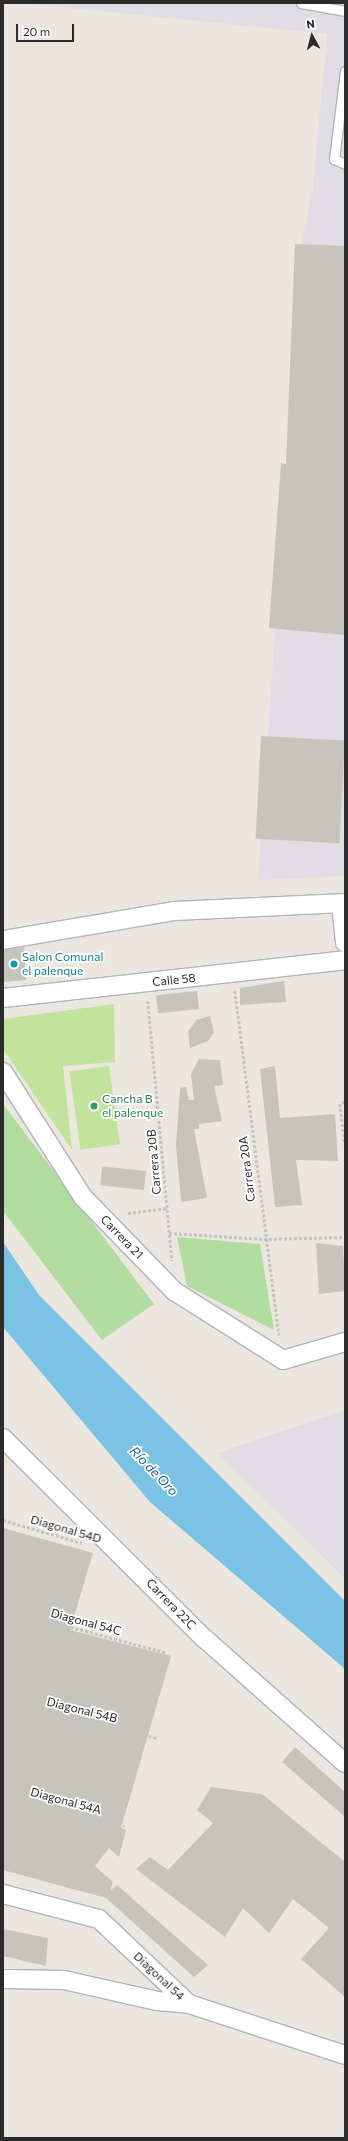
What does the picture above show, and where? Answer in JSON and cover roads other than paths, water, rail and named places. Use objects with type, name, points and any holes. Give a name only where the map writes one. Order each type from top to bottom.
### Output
[{"type":"street","points":[[3,940],[174,911],[343,904],[345,943]]},
{"type":"street","name":"Calle 58","points":[[3,998],[233,974],[345,960]]},
{"type":"street","name":"Carrera 21","points":[[3,1072],[82,1197],[174,1291],[283,1360],[345,1342]]},
{"type":"street","name":"Carrera 22C","points":[[3,1438],[204,1638],[345,1763]]},
{"type":"street","name":"Diagonal 54","points":[[3,1894],[99,1920],[189,2004],[345,2055]]},
{"type":"street","points":[[3,1979],[64,1980],[157,2001],[189,2004]]},
{"type":"lane","points":[[300,3],[345,11]]},
{"type":"lane","points":[[345,71],[334,159],[345,164]]},
{"type":"water","name":"Río de Oro","points":[[3,1242],[39,1295],[345,1601],[345,1669],[150,1502],[3,1327]]},
{"type":"place","name":"Salon Comunal el palenque","points":[[14,964]]},
{"type":"place","name":"Cancha B el palenque","points":[[94,1106]]}]
